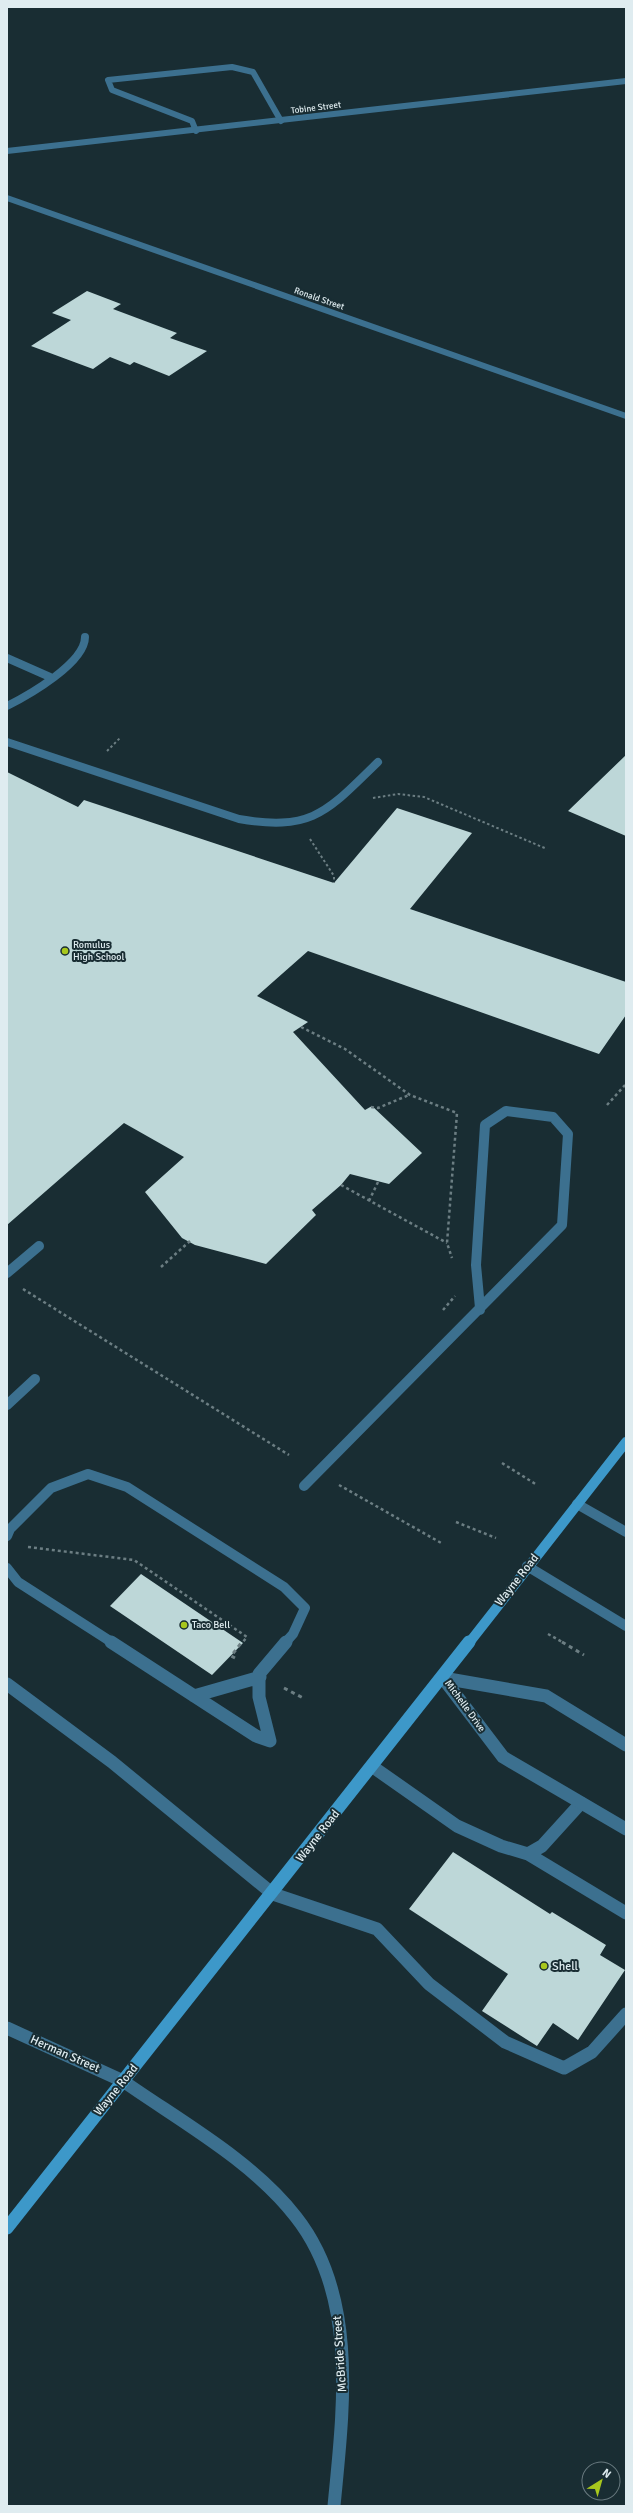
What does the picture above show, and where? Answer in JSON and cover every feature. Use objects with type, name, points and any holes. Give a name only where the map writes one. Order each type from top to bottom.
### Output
[{"type":"main road","name":"Wayne Road","points":[[7,2228],[273,1894],[443,1678],[527,1566],[626,1442]]},
{"type":"street","points":[[196,130],[192,121],[112,90],[108,80],[232,67],[242,68],[253,72],[282,121]]},
{"type":"street","name":"Tobine Street","points":[[7,151],[626,81]]},
{"type":"street","name":"Ronald Street","points":[[7,198],[626,416]]},
{"type":"street","points":[[7,706],[21,700],[75,659],[84,648],[85,637]]},
{"type":"street","points":[[7,658],[50,677]]},
{"type":"street","points":[[7,742],[239,819],[262,824],[292,822],[319,814],[378,762]]},
{"type":"street","points":[[304,1486],[480,1310],[562,1225],[568,1134],[553,1116],[506,1111],[485,1125],[476,1264],[480,1310]]},
{"type":"street","points":[[7,1273],[39,1246]]},
{"type":"street","points":[[7,1405],[35,1379]]},
{"type":"street","points":[[7,1536],[10,1529],[51,1488],[88,1474],[128,1487],[284,1587],[305,1608],[293,1634],[260,1674],[259,1697],[270,1741],[256,1736],[18,1582],[7,1568]]},
{"type":"street","points":[[576,1504],[626,1532]]},
{"type":"street","points":[[527,1566],[626,1626]]},
{"type":"street","points":[[194,1696],[260,1678]]},
{"type":"street","name":"Michelle Drive","points":[[443,1678],[546,1696],[626,1745]]},
{"type":"street","name":"Michelle Drive","points":[[443,1678],[503,1757],[626,1829]]},
{"type":"street","points":[[7,1684],[112,1762],[273,1894],[377,1929],[429,1984],[505,2042],[564,2068],[582,2060],[600,2047],[626,2014]]},
{"type":"street","points":[[373,1767],[457,1826],[501,1846],[528,1854],[626,1913]]},
{"type":"street","points":[[528,1854],[542,1846],[581,1802]]},
{"type":"street","name":"Herman Street","points":[[7,2028],[123,2081]]},
{"type":"street","name":"McBride Street","points":[[123,2081],[266,2184],[299,2219],[321,2256],[334,2292],[341,2338],[343,2410],[334,2506]]},
{"type":"path","points":[[102,756],[120,738]]},
{"type":"path","points":[[308,835],[334,876],[334,883]]},
{"type":"path","points":[[301,1026],[345,1049],[410,1094],[457,1113],[447,1243],[455,1265]]},
{"type":"path","points":[[607,1105],[626,1084]]},
{"type":"path","points":[[371,1107],[378,1108],[410,1094]]},
{"type":"path","points":[[369,1201],[378,1182]]},
{"type":"path","points":[[341,1185],[447,1243]]},
{"type":"path","points":[[161,1267],[190,1241]]},
{"type":"path","points":[[20,1287],[289,1455]]},
{"type":"path","points":[[442,1311],[458,1293]]},
{"type":"path","points":[[502,1463],[537,1485]]},
{"type":"path","points":[[340,1485],[443,1544]]},
{"type":"path","points":[[456,1522],[496,1538]]},
{"type":"path","points":[[21,1546],[134,1560],[247,1638],[231,1656],[242,1662]]},
{"type":"path","points":[[548,1634],[584,1655]]},
{"type":"path","points":[[280,1685],[305,1699]]},
{"type":"building","points":[[87,291],[121,304],[113,309],[177,333],[170,338],[207,351],[169,376],[134,362],[130,365],[110,357],[93,369],[31,346],[71,320],[52,313]]},
{"type":"building","points":[[626,755],[626,836],[568,811]]},
{"type":"building","points":[[7,772],[78,807],[84,800],[334,883],[397,808],[472,833],[410,909],[626,982],[626,1015],[599,1054],[308,951],[257,996],[308,1022],[293,1032],[365,1110],[372,1106],[422,1153],[389,1184],[350,1174],[341,1185],[312,1210],[316,1215],[266,1264],[195,1245],[182,1238],[145,1192],[184,1157],[124,1123],[7,1225]]},
{"type":"building","points":[[141,1574],[243,1643],[212,1675],[110,1606]]},
{"type":"building","points":[[453,1852],[550,1914],[552,1912],[606,1945],[600,1955],[625,1970],[578,2040],[553,2023],[537,2046],[482,2011],[508,1974],[409,1909]]},
{"type":"place","name":"Romulus High School","points":[[65,951]]},
{"type":"place","name":"Taco Bell","points":[[184,1625]]},
{"type":"place","name":"Shell","points":[[544,1966]]}]
